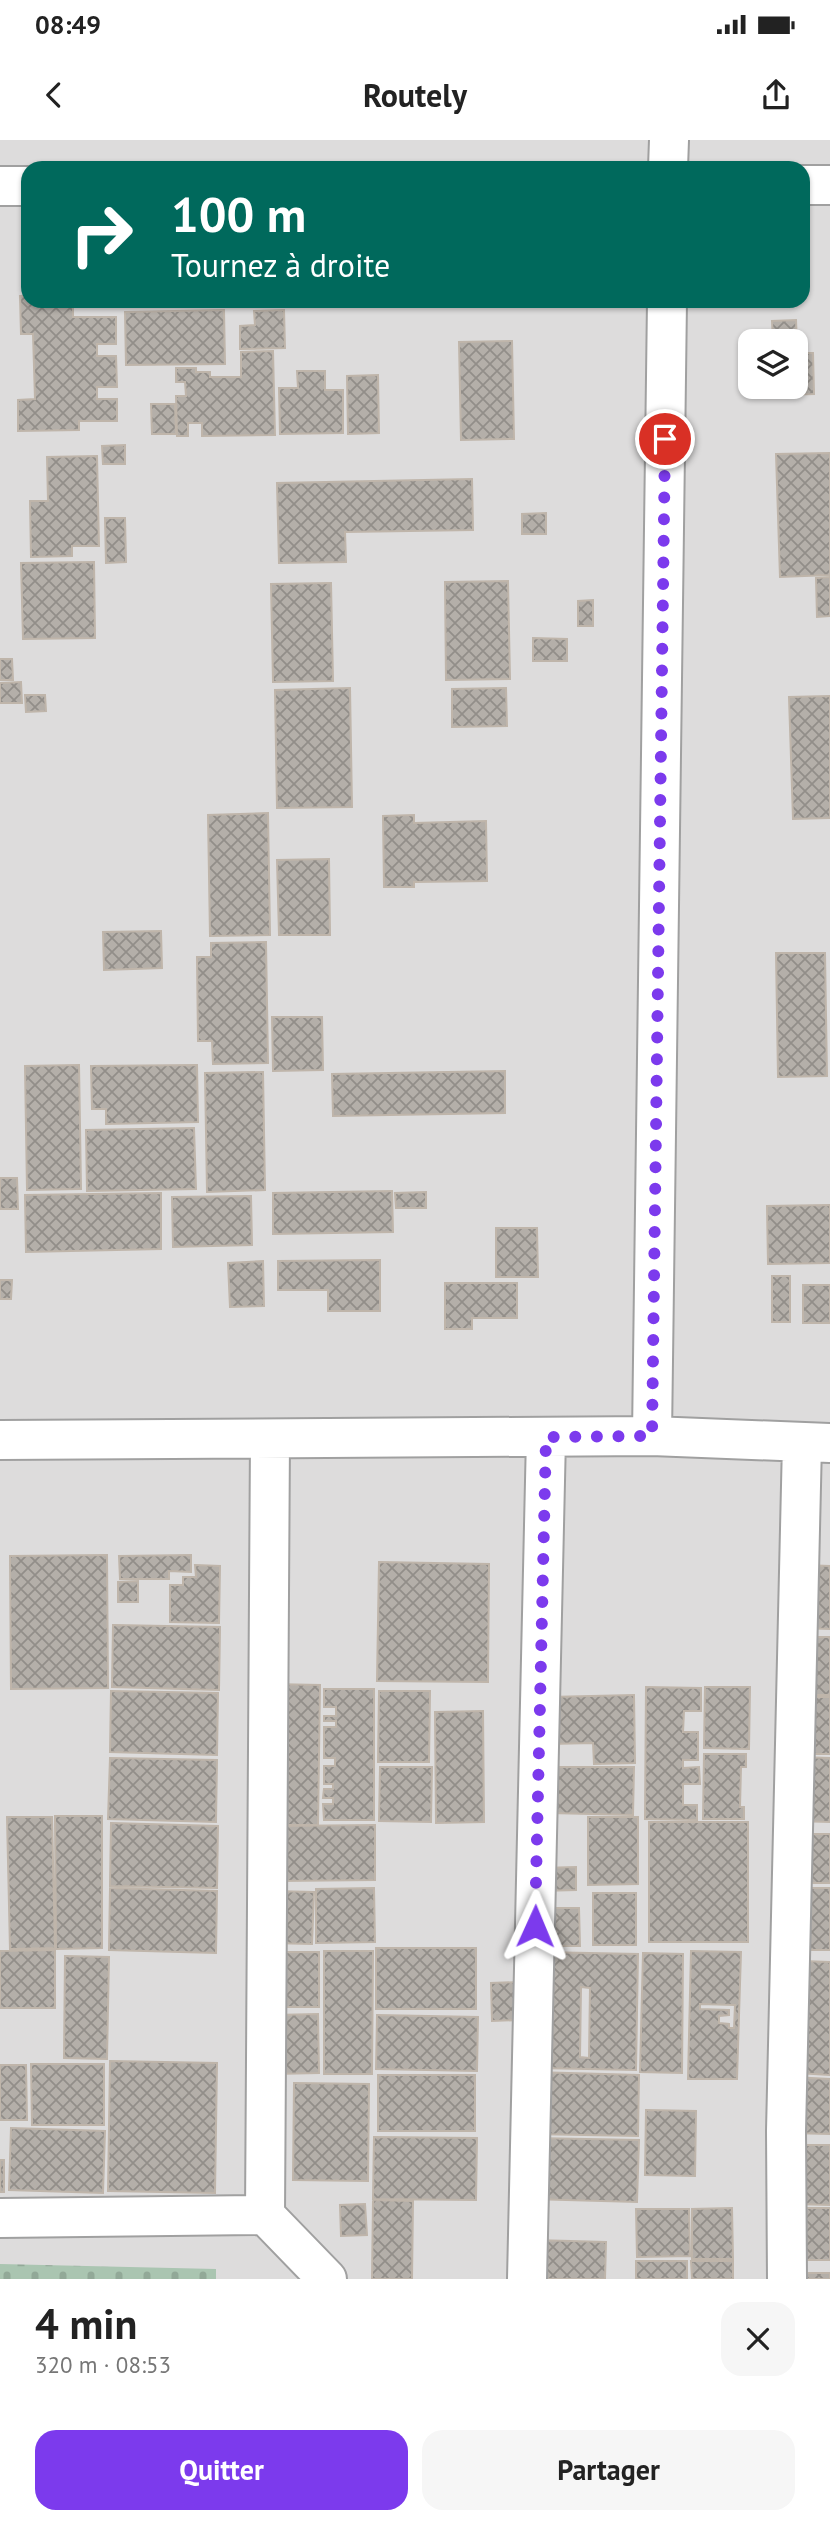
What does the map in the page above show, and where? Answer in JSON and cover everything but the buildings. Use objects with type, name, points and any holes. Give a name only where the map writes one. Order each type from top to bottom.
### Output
[{"type":"street","points":[[668,161],[669,140]]},
{"type":"street","points":[[810,185],[830,185]]},
{"type":"street","points":[[0,186],[21,186]]},
{"type":"street","points":[[652,1436],[667,308]]},
{"type":"street","points":[[0,1440],[652,1436],[816,1443],[786,2131],[787,2279]]},
{"type":"street","points":[[527,2279],[546,1437]]},
{"type":"street","points":[[270,1438],[265,2215],[327,2279]]},
{"type":"street","points":[[0,2218],[265,2215]]},
{"type":"shaded area","points":[[0,140],[830,140],[830,2279],[0,2279]]},
{"type":"green space","points":[[0,2264],[216,2269],[216,2279],[0,2279]]},
{"type":"route","points":[[535,1926],[546,1437],[652,1436],[665,439]]}]
